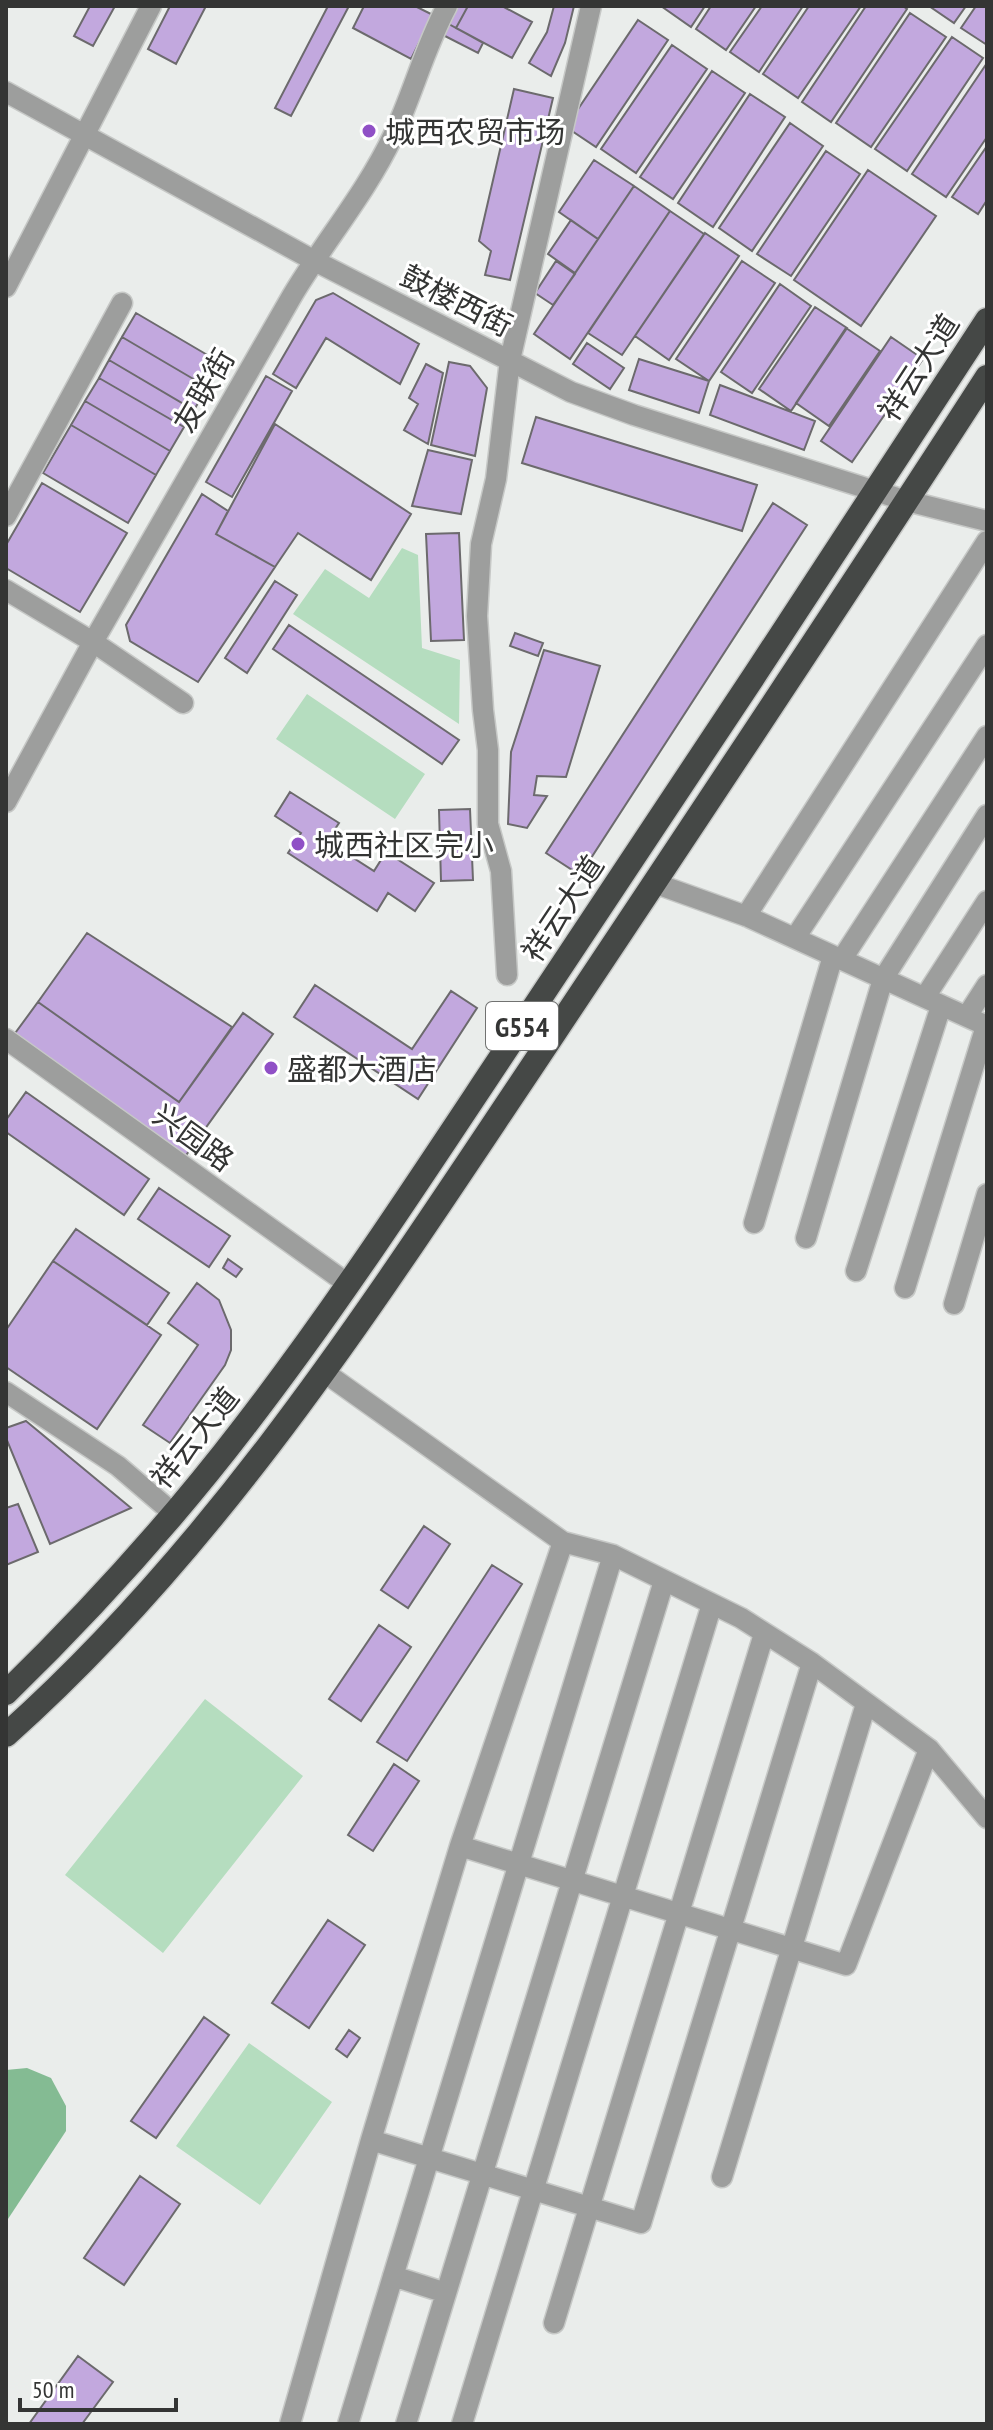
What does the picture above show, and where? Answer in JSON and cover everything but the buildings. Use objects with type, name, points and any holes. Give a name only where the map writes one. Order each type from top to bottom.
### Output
[{"type":"highway","name":"祥云大道","points":[[6,1693],[78,1620],[174,1514],[251,1419],[348,1284],[987,320]]},
{"type":"highway","name":"祥云大道","points":[[6,1735],[101,1641],[186,1548],[267,1449],[324,1372],[654,883],[987,377]]},
{"type":"street","points":[[6,287],[151,6]]},
{"type":"street","name":"友联街","points":[[6,802],[93,642],[313,260],[367,182],[393,136],[447,6]]},
{"type":"street","points":[[507,975],[501,871],[488,824],[488,750],[477,616],[481,544],[496,479],[510,360],[591,6]]},
{"type":"street","name":"鼓楼西街","points":[[6,92],[313,260],[571,392],[634,415],[907,501],[987,521]]},
{"type":"street","points":[[6,516],[122,303]]},
{"type":"street","points":[[746,916],[987,541]]},
{"type":"street","points":[[6,590],[93,642],[183,703]]},
{"type":"street","points":[[795,938],[983,659]]},
{"type":"street","points":[[754,1223],[837,958],[987,736]]},
{"type":"street","points":[[806,1238],[883,979],[987,815]]},
{"type":"street","points":[[654,883],[746,916],[987,1026],[905,1288]]},
{"type":"street","points":[[856,1271],[933,1001],[987,901]]},
{"type":"street","points":[[967,1016],[987,985]]},
{"type":"street","name":"兴园路","points":[[6,1039],[348,1284]]},
{"type":"street","points":[[954,1304],[987,1194]]},
{"type":"street","points":[[324,1372],[563,1542],[613,1555],[741,1618],[812,1663],[929,1749],[987,1818]]},
{"type":"street","points":[[6,1392],[118,1466],[174,1514]]},
{"type":"street","points":[[290,2424],[371,2140],[460,1846],[563,1542]]},
{"type":"street","points":[[348,2424],[613,1555]]},
{"type":"street","points":[[406,2424],[664,1581]]},
{"type":"street","points":[[462,2424],[712,1604]]},
{"type":"street","points":[[554,2323],[764,1634]]},
{"type":"street","points":[[371,2140],[641,2223],[812,1663]]},
{"type":"street","points":[[722,2177],[866,1704]]},
{"type":"street","points":[[460,1846],[846,1965],[929,1749]]},
{"type":"street","points":[[393,2276],[446,2293]]},
{"type":"shaded area","points":[[402,548],[418,555],[422,648],[460,660],[459,724],[293,614],[325,569],[369,598]]},
{"type":"shaded area","points":[[307,694],[425,774],[395,819],[276,739]]},
{"type":"shaded area","points":[[205,1699],[303,1776],[163,1953],[65,1875]]},
{"type":"shaded area","points":[[249,2043],[332,2102],[260,2205],[176,2146]]},
{"type":"shaded area","points":[[27,2068],[51,2078],[66,2106],[66,2131],[6,2222],[6,2070]]},
{"type":"place","name":"城西农贸市场","points":[[369,131]]},
{"type":"place","name":"城西社区完小","points":[[298,844]]},
{"type":"place","name":"盛都大酒店","points":[[271,1068]]}]
